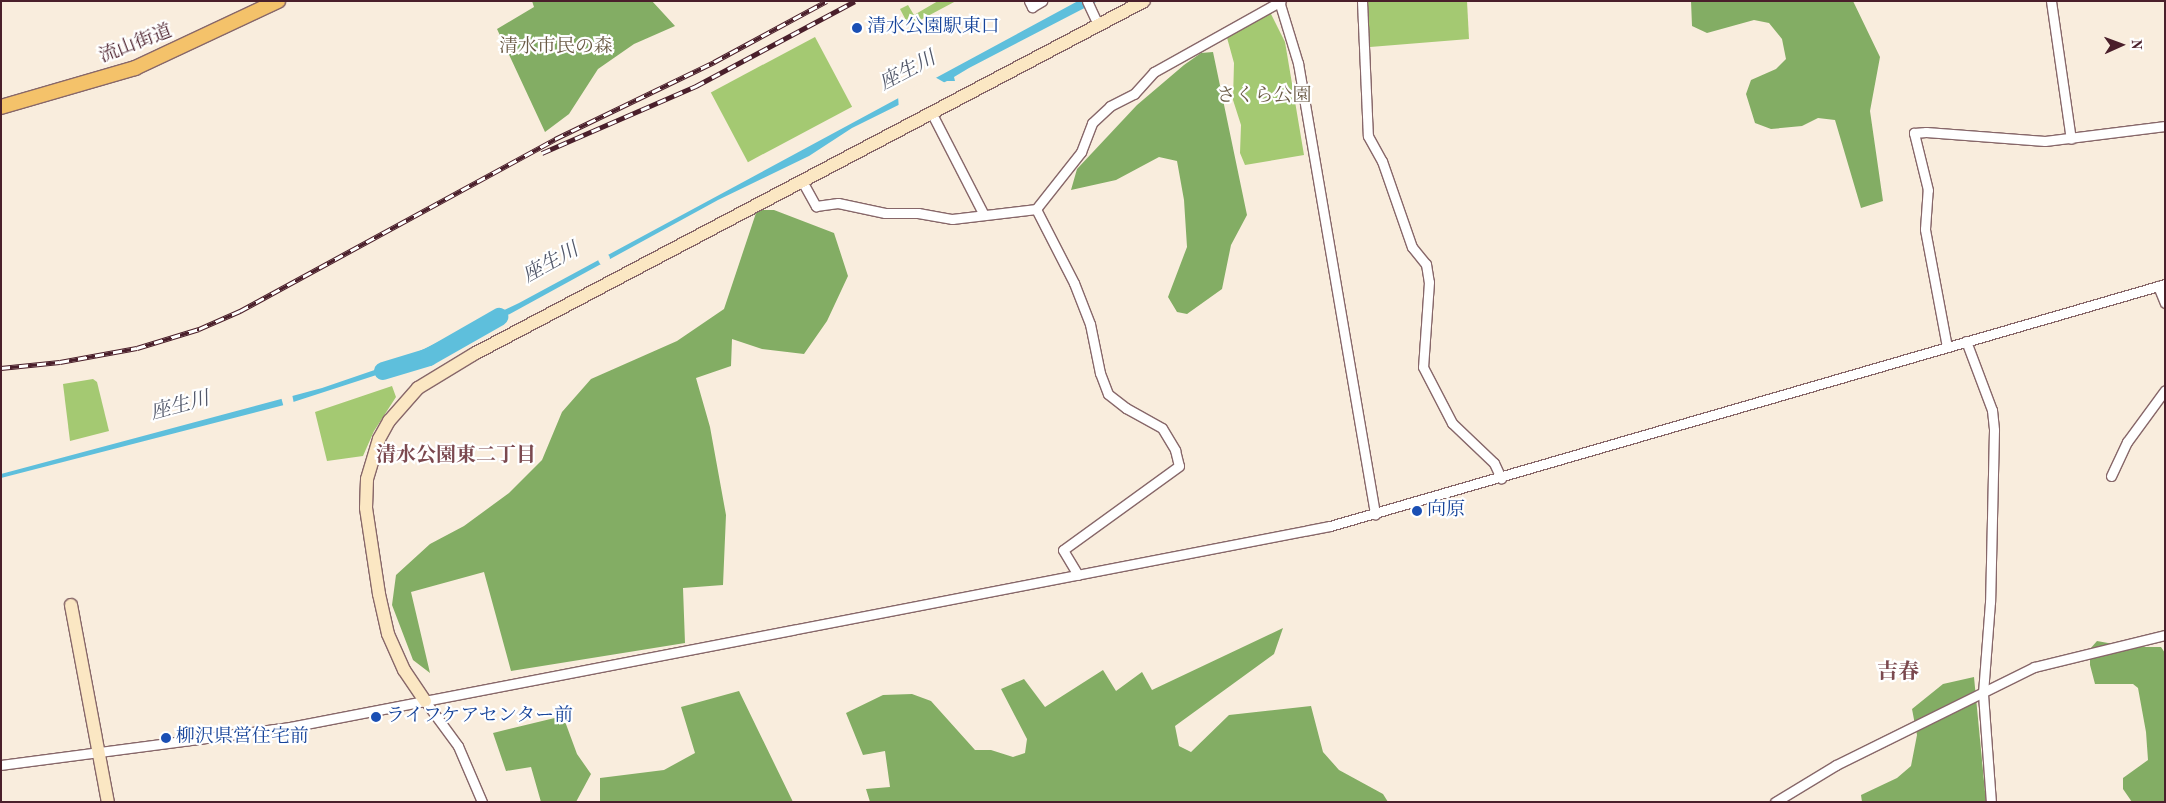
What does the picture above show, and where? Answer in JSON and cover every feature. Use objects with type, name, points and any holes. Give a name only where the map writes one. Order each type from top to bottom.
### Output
[{"type":"main road","name":"流山街道","points":[[1,107],[135,68],[278,1]]},
{"type":"street","points":[[1029,1],[1032,7],[1042,1]]},
{"type":"street","points":[[1087,1],[1098,25]]},
{"type":"street","points":[[482,802],[458,746],[404,670],[388,634],[366,508],[371,459],[389,421],[418,388],[439,374],[1144,1]]},
{"type":"street","points":[[1362,1],[1368,136],[1382,161],[1412,247],[1426,264],[1429,282],[1423,366],[1452,423],[1494,463],[1501,478]]},
{"type":"street","points":[[2051,1],[2071,139]]},
{"type":"street","points":[[802,181],[816,206],[838,203],[885,213],[918,213],[952,219],[983,213],[1036,209],[1081,152],[1092,123],[1110,106],[1134,94],[1154,72],[1280,2],[1298,63],[1375,514]]},
{"type":"street","points":[[931,112],[983,213]]},
{"type":"street","points":[[1947,347],[1925,229],[1928,190],[1914,133],[1926,132],[2045,141],[2165,126]]},
{"type":"street","points":[[1036,209],[1074,283],[1090,324],[1100,373],[1108,394],[1126,408],[1162,428],[1175,450],[1179,466],[1063,550],[1078,575]]},
{"type":"street","points":[[1,765],[264,731],[1277,537],[1375,514],[2162,285],[2165,303]]},
{"type":"street","points":[[1966,341],[1992,410],[1994,430],[1990,602],[1983,694],[1991,802]]},
{"type":"street","points":[[2111,476],[2127,442],[2165,390]]},
{"type":"street","points":[[71,605],[108,802]]},
{"type":"street","points":[[1775,802],[1836,765],[2048,662],[2165,635]]},
{"type":"green space","name":"清水市民の森","points":[[532,1],[652,1],[675,26],[634,44],[598,69],[569,114],[545,132],[497,29],[534,7]]},
{"type":"green space","points":[[938,1],[956,1],[909,26],[900,9],[908,5],[914,15]]},
{"type":"green space","points":[[1367,1],[1467,1],[1469,39],[1370,47]]},
{"type":"green space","points":[[1691,1],[1853,1],[1880,57],[1870,111],[1883,201],[1861,208],[1835,120],[1818,118],[1802,126],[1771,129],[1755,123],[1746,94],[1751,80],[1776,69],[1786,59],[1782,39],[1769,23],[1754,20],[1707,33],[1692,26]]},
{"type":"green space","name":"さくら公園","points":[[1270,12],[1285,42],[1304,155],[1245,165],[1240,153],[1241,125],[1233,100],[1234,63],[1226,34]]},
{"type":"green space","points":[[815,37],[852,107],[748,162],[711,92]]},
{"type":"green space","points":[[1213,52],[1247,215],[1231,245],[1222,289],[1187,314],[1177,312],[1168,297],[1187,247],[1184,200],[1177,161],[1159,157],[1116,180],[1071,190],[1077,169],[1137,105],[1201,53]]},
{"type":"green space","points":[[757,210],[774,210],[834,233],[848,276],[827,321],[804,354],[762,349],[732,339],[731,366],[696,378],[710,427],[726,515],[723,585],[683,588],[685,643],[511,671],[484,572],[411,592],[430,673],[413,660],[392,605],[396,575],[430,544],[464,526],[509,493],[542,460],[562,412],[591,379],[677,341],[724,309]]},
{"type":"green space","points":[[93,379],[97,382],[109,431],[70,441],[63,384]]},
{"type":"green space","points":[[392,386],[396,397],[374,431],[363,456],[327,461],[315,412]]},
{"type":"green space","points":[[1283,628],[1274,654],[1175,726],[1179,746],[1191,752],[1229,715],[1311,706],[1323,752],[1339,770],[1383,794],[1388,802],[870,802],[866,789],[890,787],[885,751],[863,755],[846,713],[883,695],[912,694],[931,701],[975,750],[991,750],[1013,757],[1025,753],[1027,739],[1001,689],[1024,679],[1045,707],[1103,670],[1116,691],[1142,672],[1152,690]]},
{"type":"green space","points":[[2097,641],[2130,647],[2161,647],[2165,653],[2165,802],[2132,802],[2123,789],[2123,778],[2148,760],[2146,732],[2138,688],[2133,684],[2095,684],[2090,665],[2090,649]]},
{"type":"green space","points":[[1974,677],[1986,802],[1862,802],[1861,795],[1897,778],[1911,766],[1917,735],[1912,709],[1943,684]]},
{"type":"green space","points":[[739,691],[793,802],[600,802],[600,778],[664,770],[695,753],[681,707]]},
{"type":"green space","points":[[563,716],[577,754],[591,774],[576,802],[541,802],[531,767],[506,771],[493,733]]},
{"type":"water","points":[[1078,1],[1098,1],[969,68],[954,77],[955,81],[947,81],[852,128],[809,156],[718,200],[495,322],[395,369],[284,405],[1,478],[1,474],[322,388],[395,363],[519,303]]},
{"type":"pier","points":[[933,76],[947,84],[899,110],[898,96]]},
{"type":"pier","points":[[602,253],[606,253],[610,259],[606,265],[602,265],[598,261],[598,257]]},
{"type":"pier","points":[[292,394],[294,404],[284,408],[281,397]]},
{"type":"waterway","name":"座生川","points":[[383,371],[429,357],[499,317]]},
{"type":"railway","points":[[1,368],[60,362],[137,348],[199,329],[240,311],[555,139],[714,62],[827,1]]},
{"type":"railway","points":[[542,153],[696,86],[855,1]]},
{"type":"place","name":"清水公園駅東口","points":[[857,28]]},
{"type":"place","name":"向原","points":[[1417,511]]},
{"type":"place","name":"ライフケアセンター前","points":[[376,717]]},
{"type":"place","name":"柳沢県営住宅前","points":[[166,738]]},
{"type":"district","name":"清水公園東二丁目","points":[[456,456]]},
{"type":"district","name":"吉春","points":[[1898,673]]}]
